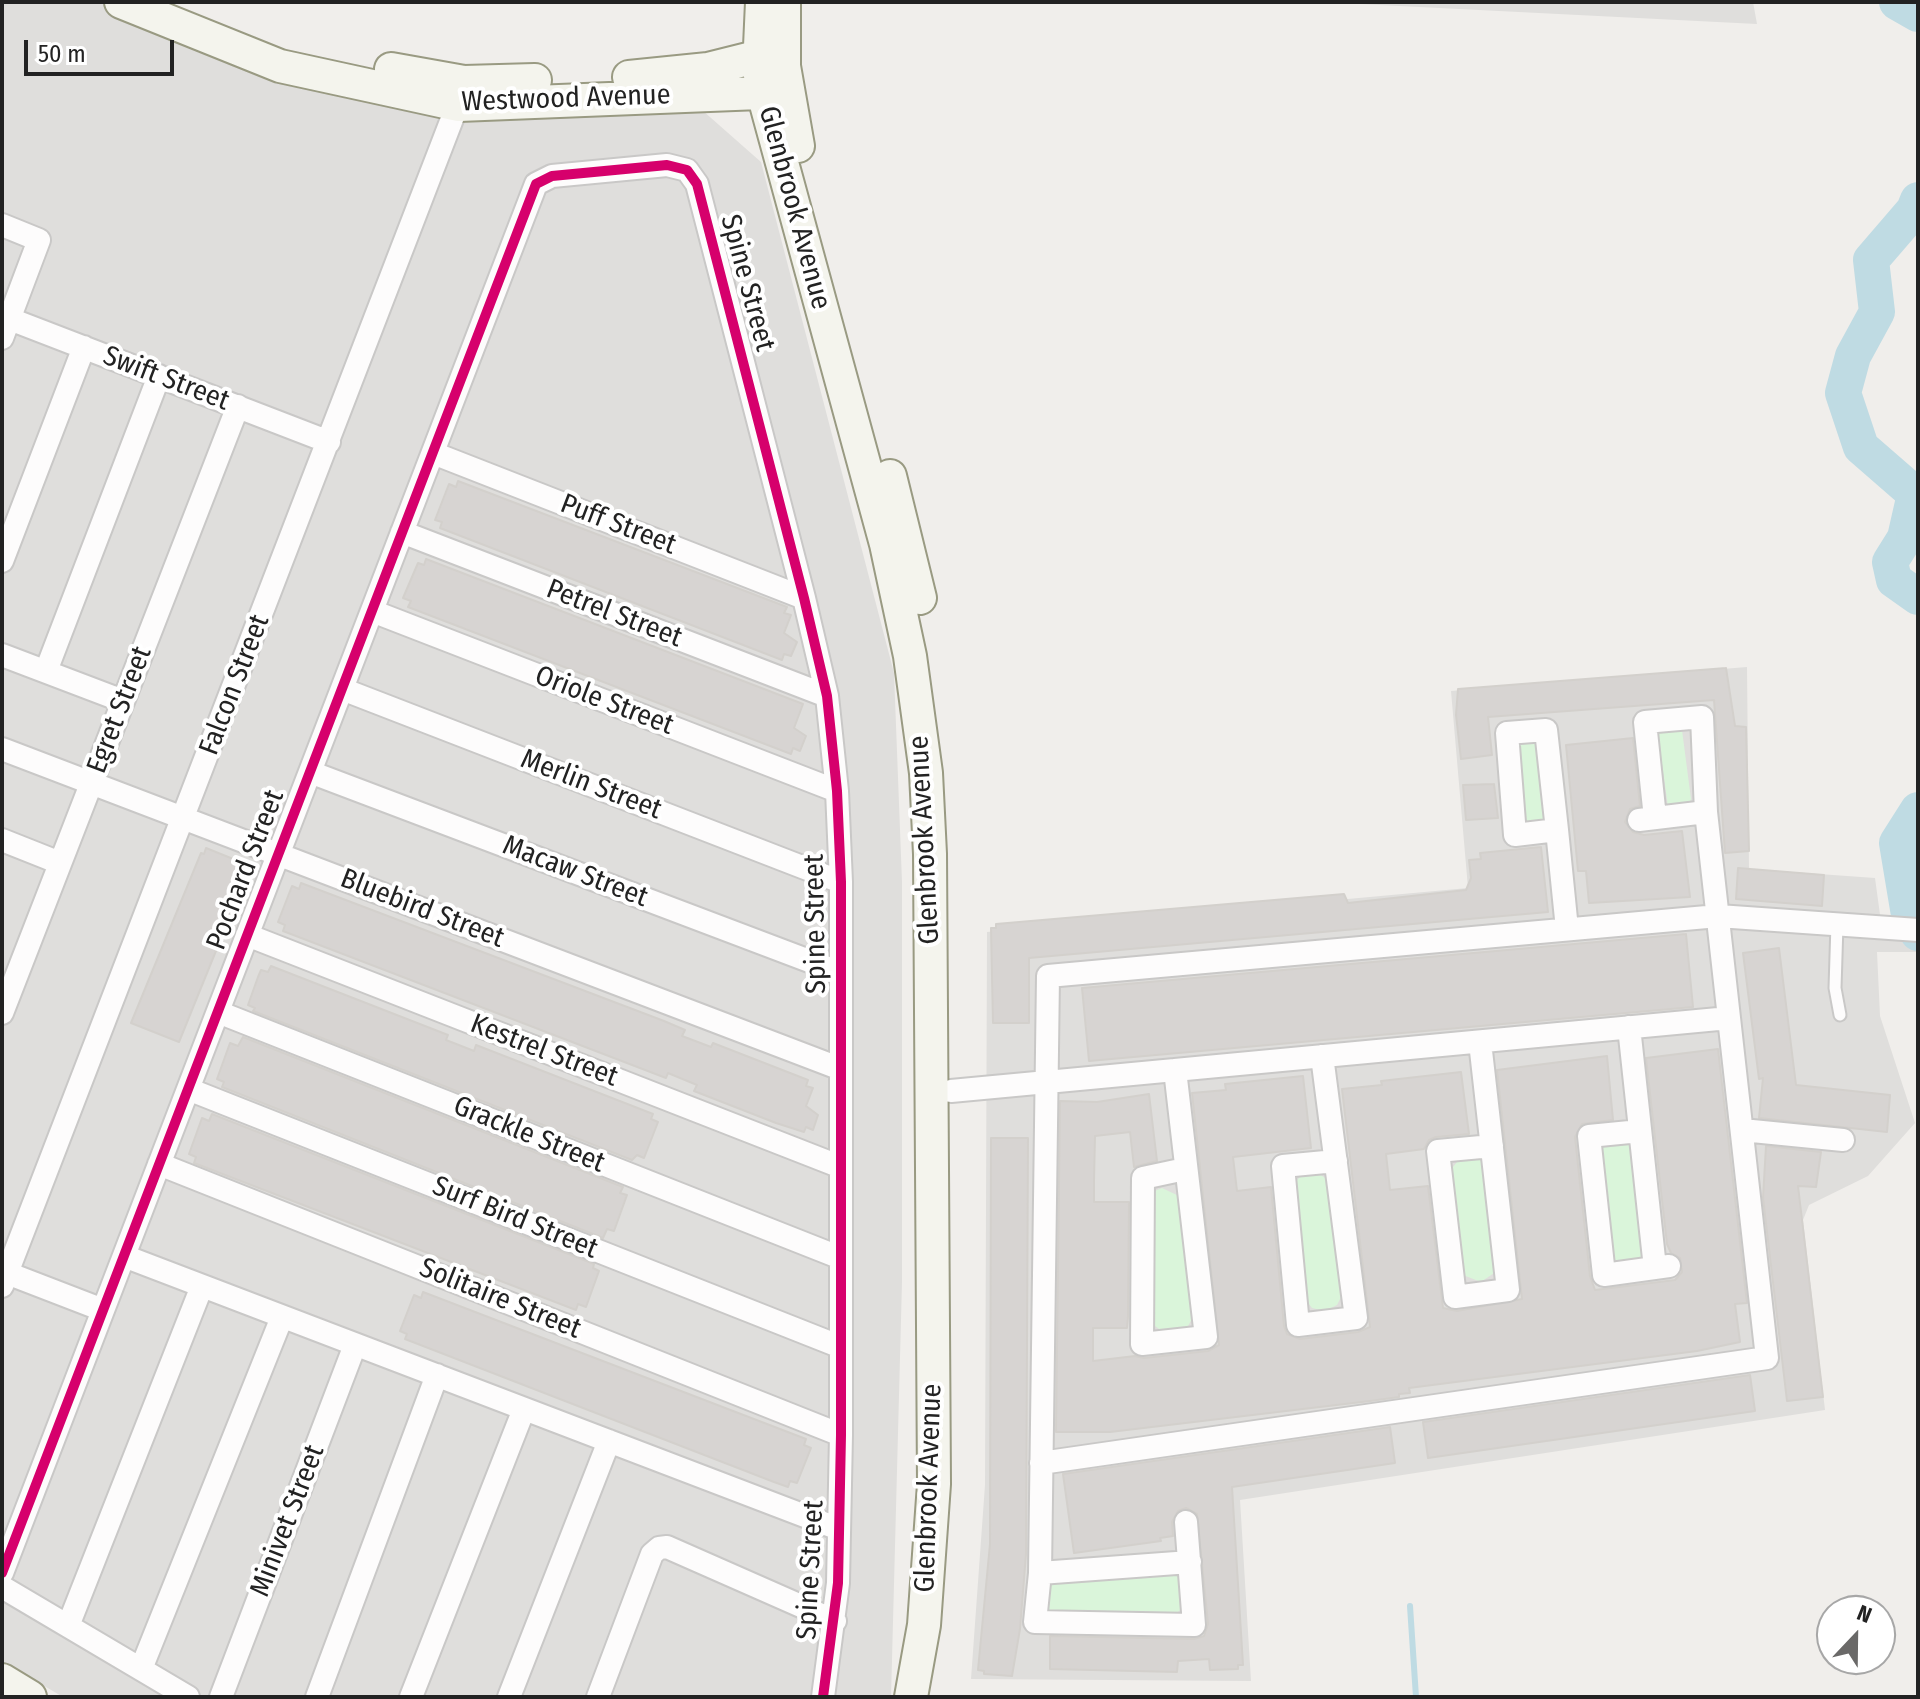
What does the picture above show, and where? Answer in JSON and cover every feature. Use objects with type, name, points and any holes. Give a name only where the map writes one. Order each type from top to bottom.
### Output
[{"type":"street","name":"Westwood Avenue","points":[[121,2],[280,66],[462,94],[775,92]]},
{"type":"street","name":"Westwood Avenue","points":[[166,2],[285,50],[462,94],[708,69],[772,53]]},
{"type":"street","name":"Glenbrook Avenue","points":[[762,2],[772,53],[775,92],[886,544],[910,656],[926,773],[930,854],[934,1484],[924,1625],[911,1697]]},
{"type":"street","name":"Glenbrook Avenue","points":[[772,53],[784,2]]},
{"type":"street","name":"Glenbrook Avenue","points":[[775,92],[794,131],[908,539],[935,671],[948,786],[951,858],[952,1486],[941,1633],[930,1697]]},
{"type":"street","name":"Falcon Street","points":[[5,1279],[462,94]]},
{"type":"street","name":"Spine Street","points":[[536,184],[552,176],[667,165],[687,170],[697,184],[827,696],[837,791],[841,882],[841,1435],[835,1621],[823,1697]]},
{"type":"street","name":"Pochard Street","points":[[2,1573],[536,184]]},
{"type":"street","points":[[2,225],[39,240],[4,324]]},
{"type":"street","name":"Swift Street","points":[[4,324],[84,347],[329,442]]},
{"type":"street","points":[[2,561],[84,347]]},
{"type":"street","points":[[46,671],[159,376]]},
{"type":"street","name":"Egret Street","points":[[2,1013],[238,406]]},
{"type":"street","name":"Puff Street","points":[[433,453],[804,598]]},
{"type":"street","name":"Petrel Street","points":[[402,532],[827,696]]},
{"type":"street","name":"Oriole Street","points":[[372,611],[837,791]]},
{"type":"street","points":[[2,655],[123,701]]},
{"type":"street","name":"Merlin Street","points":[[342,689],[841,882]]},
{"type":"street","points":[[1041,1463],[1767,1358],[1706,812],[1702,717],[1645,722],[1647,819],[1706,812]]},
{"type":"street","points":[[1557,830],[1515,835],[1507,733],[1546,730],[1557,830],[1567,929]]},
{"type":"street","name":"Bluebird Street","points":[[2,749],[841,1069]]},
{"type":"street","name":"Macaw Street","points":[[310,772],[841,973]]},
{"type":"street","points":[[2,840],[60,863]]},
{"type":"street","points":[[1186,1522],[1194,1625],[1035,1622],[1040,1573],[1048,976],[1718,916],[1918,930]]},
{"type":"street","name":"Kestrel Street","points":[[247,935],[841,1167]]},
{"type":"street","name":"Grackle Street","points":[[218,1012],[841,1258]]},
{"type":"street","points":[[951,1091],[1729,1018]]},
{"type":"street","points":[[1629,1027],[1640,1131],[1662,1267],[1604,1275],[1589,1136],[1640,1131]]},
{"type":"street","points":[[1480,1042],[1492,1146],[1508,1290],[1455,1297],[1438,1151],[1492,1146]]},
{"type":"street","points":[[1322,1056],[1336,1161],[1356,1318],[1298,1325],[1283,1166],[1336,1161]]},
{"type":"street","points":[[1175,1070],[1206,1337],[1142,1344],[1140,1186],[1148,1174],[1185,1169]]},
{"type":"street","name":"Surf Bird Street","points":[[188,1089],[841,1347]]},
{"type":"street","points":[[1742,1130],[1843,1140]]},
{"type":"street","name":"Solitaire Street","points":[[159,1164],[841,1435]]},
{"type":"street","points":[[124,1256],[839,1529]]},
{"type":"street","points":[[5,1279],[103,1310]]},
{"type":"street","points":[[68,1626],[202,1286]]},
{"type":"street","points":[[141,1669],[282,1317]]},
{"type":"street","name":"Minivet Street","points":[[221,1697],[355,1345]]},
{"type":"street","points":[[317,1697],[437,1375]]},
{"type":"street","points":[[411,1697],[524,1409]]},
{"type":"street","points":[[509,1697],[609,1441]]},
{"type":"street","points":[[598,1697],[652,1554],[659,1548],[667,1547],[835,1621]]},
{"type":"street","points":[[1040,1573],[1190,1562]]},
{"type":"street","points":[[2,1587],[188,1697]]},
{"type":"street","points":[[2,1680],[30,1697]]},
{"type":"lane","points":[[1837,924],[1835,988],[1840,1015]]},
{"type":"shaded area","points":[[2,2],[101,2],[263,68],[702,110],[761,162],[894,673],[902,882],[902,1282],[891,1697],[63,1697],[2,1661]]},
{"type":"shaded area","points":[[1320,2],[1753,2],[1757,24]]},
{"type":"shaded area","points":[[1747,667],[1749,869],[1875,878],[1881,922],[1918,923],[1918,952],[1877,952],[1880,1016],[1915,1123],[1868,1176],[1809,1205],[1803,1220],[1825,1410],[1240,1500],[1251,1681],[971,1679],[985,1485],[987,932],[1468,888],[1451,691]]},
{"type":"green space","points":[[1682,730],[1691,799],[1688,807],[1668,807],[1658,735],[1660,731]]},
{"type":"green space","points":[[1532,738],[1539,743],[1547,817],[1541,823],[1529,823],[1523,817],[1517,744]]},
{"type":"green space","points":[[1623,1141],[1634,1148],[1645,1255],[1642,1260],[1617,1263],[1611,1259],[1600,1150],[1604,1145]]},
{"type":"green space","points":[[1461,1157],[1474,1157],[1485,1163],[1497,1271],[1481,1282],[1463,1275],[1449,1172]]},
{"type":"green space","points":[[1304,1173],[1318,1173],[1328,1180],[1343,1293],[1337,1305],[1325,1311],[1312,1308],[1304,1298],[1295,1182]]},
{"type":"green space","points":[[1162,1188],[1179,1196],[1194,1315],[1187,1328],[1165,1333],[1152,1324],[1150,1193]]},
{"type":"green space","points":[[1170,1571],[1183,1580],[1184,1608],[1171,1616],[1046,1611],[1050,1582]]},
{"type":"building","points":[[458,481],[787,607],[784,613],[791,615],[784,633],[797,642],[791,656],[784,654],[782,660],[440,528],[442,522],[435,520],[449,484],[456,487]]},
{"type":"building","points":[[426,559],[803,704],[794,728],[806,736],[800,751],[793,748],[791,754],[408,607],[411,601],[403,598],[418,563],[424,565]]},
{"type":"building","points":[[1726,668],[1735,726],[1746,727],[1749,851],[1725,853],[1714,700],[1488,717],[1492,755],[1461,759],[1456,715],[1458,689]]},
{"type":"building","points":[[1633,738],[1640,806],[1630,809],[1625,822],[1633,832],[1644,835],[1682,831],[1690,897],[1589,903],[1586,871],[1578,871],[1566,745]]},
{"type":"building","points":[[1494,784],[1498,818],[1466,820],[1463,785]]},
{"type":"building","points":[[1541,847],[1548,912],[1029,958],[1029,1023],[993,1023],[991,928],[996,928],[996,924],[1344,894],[1348,903],[1466,890],[1471,878],[1469,860],[1481,859],[1480,853]]},
{"type":"building","points":[[206,848],[248,865],[248,872],[179,1042],[131,1023],[201,853],[204,854]]},
{"type":"building","points":[[1738,868],[1824,875],[1822,906],[1736,899]]},
{"type":"building","points":[[301,883],[664,1021],[685,1030],[682,1036],[711,1047],[713,1043],[808,1080],[806,1086],[813,1088],[806,1106],[818,1115],[813,1130],[806,1127],[804,1132],[776,1123],[694,1091],[697,1085],[668,1073],[666,1078],[283,931],[285,925],[278,922],[292,886],[299,889]]},
{"type":"building","points":[[1686,934],[1693,1007],[1089,1061],[1082,988]]},
{"type":"building","points":[[1779,948],[1796,1085],[1890,1095],[1887,1132],[1759,1118],[1763,1078],[1759,1079],[1743,953]]},
{"type":"building","points":[[271,966],[448,1035],[446,1040],[474,1051],[476,1045],[653,1114],[651,1119],[658,1122],[644,1158],[637,1155],[632,1160],[253,1011],[255,1008],[248,1005],[258,977],[261,970],[268,972]]},
{"type":"building","points":[[243,1037],[623,1187],[620,1193],[627,1195],[614,1231],[607,1229],[603,1238],[222,1087],[224,1082],[217,1079],[230,1043],[238,1046]]},
{"type":"building","points":[[1718,1049],[1747,1303],[1735,1304],[1740,1342],[1697,1351],[1409,1388],[1410,1393],[1399,1394],[1399,1397],[1370,1401],[1110,1432],[1056,1432],[1060,1101],[1097,1102],[1149,1094],[1157,1161],[1134,1167],[1130,1132],[1095,1136],[1094,1180],[1094,1202],[1129,1202],[1127,1328],[1093,1328],[1093,1361],[1135,1356],[1144,1358],[1208,1351],[1219,1345],[1192,1093],[1226,1090],[1225,1084],[1303,1076],[1311,1148],[1233,1157],[1237,1191],[1271,1187],[1284,1326],[1287,1334],[1300,1339],[1358,1332],[1370,1327],[1342,1089],[1382,1085],[1381,1081],[1461,1072],[1469,1134],[1436,1137],[1429,1140],[1424,1149],[1386,1154],[1390,1190],[1428,1186],[1443,1308],[1457,1311],[1522,1299],[1497,1070],[1607,1056],[1613,1120],[1582,1124],[1575,1137],[1590,1276],[1595,1290],[1675,1280],[1682,1272],[1680,1258],[1671,1253],[1667,1244],[1646,1058]]},
{"type":"building","points":[[212,1114],[594,1264],[593,1268],[599,1271],[586,1307],[578,1304],[576,1310],[194,1163],[196,1157],[189,1154],[202,1118],[209,1121]]},
{"type":"building","points":[[991,1138],[1028,1138],[1026,1554],[1020,1629],[1012,1676],[984,1674],[984,1671],[978,1670],[990,1544]]},
{"type":"building","points":[[1766,1146],[1821,1152],[1816,1187],[1798,1186],[1823,1397],[1787,1401],[1763,1198]]},
{"type":"building","points":[[423,1292],[806,1439],[804,1445],[811,1448],[797,1483],[790,1481],[788,1487],[774,1482],[405,1339],[407,1334],[400,1331],[414,1295],[421,1298]]},
{"type":"building","points":[[1750,1375],[1755,1411],[1428,1458],[1423,1422]]},
{"type":"building","points":[[1390,1427],[1395,1463],[1232,1487],[1243,1665],[1238,1665],[1238,1669],[1210,1670],[1209,1659],[1178,1661],[1177,1672],[1050,1669],[1050,1636],[1194,1639],[1204,1636],[1208,1624],[1197,1514],[1186,1508],[1178,1511],[1172,1522],[1173,1536],[1160,1538],[1161,1541],[1074,1553],[1063,1474]]},
{"type":"waterway","points":[[1897,2],[1918,14]]},
{"type":"waterway","points":[[1918,200],[1914,210],[1871,260],[1877,312],[1853,356],[1843,393],[1861,447],[1915,494],[1905,538],[1890,562],[1894,580],[1918,597]]},
{"type":"waterway","points":[[1918,810],[1897,843],[1910,921],[1918,933]]},
{"type":"waterway","points":[[1410,1606],[1416,1697]]},
{"type":"cycle path","points":[[2,1573],[536,184],[552,176],[667,165],[687,170],[697,184],[827,696],[837,791],[841,882],[841,1435],[838,1583],[823,1697]]}]
